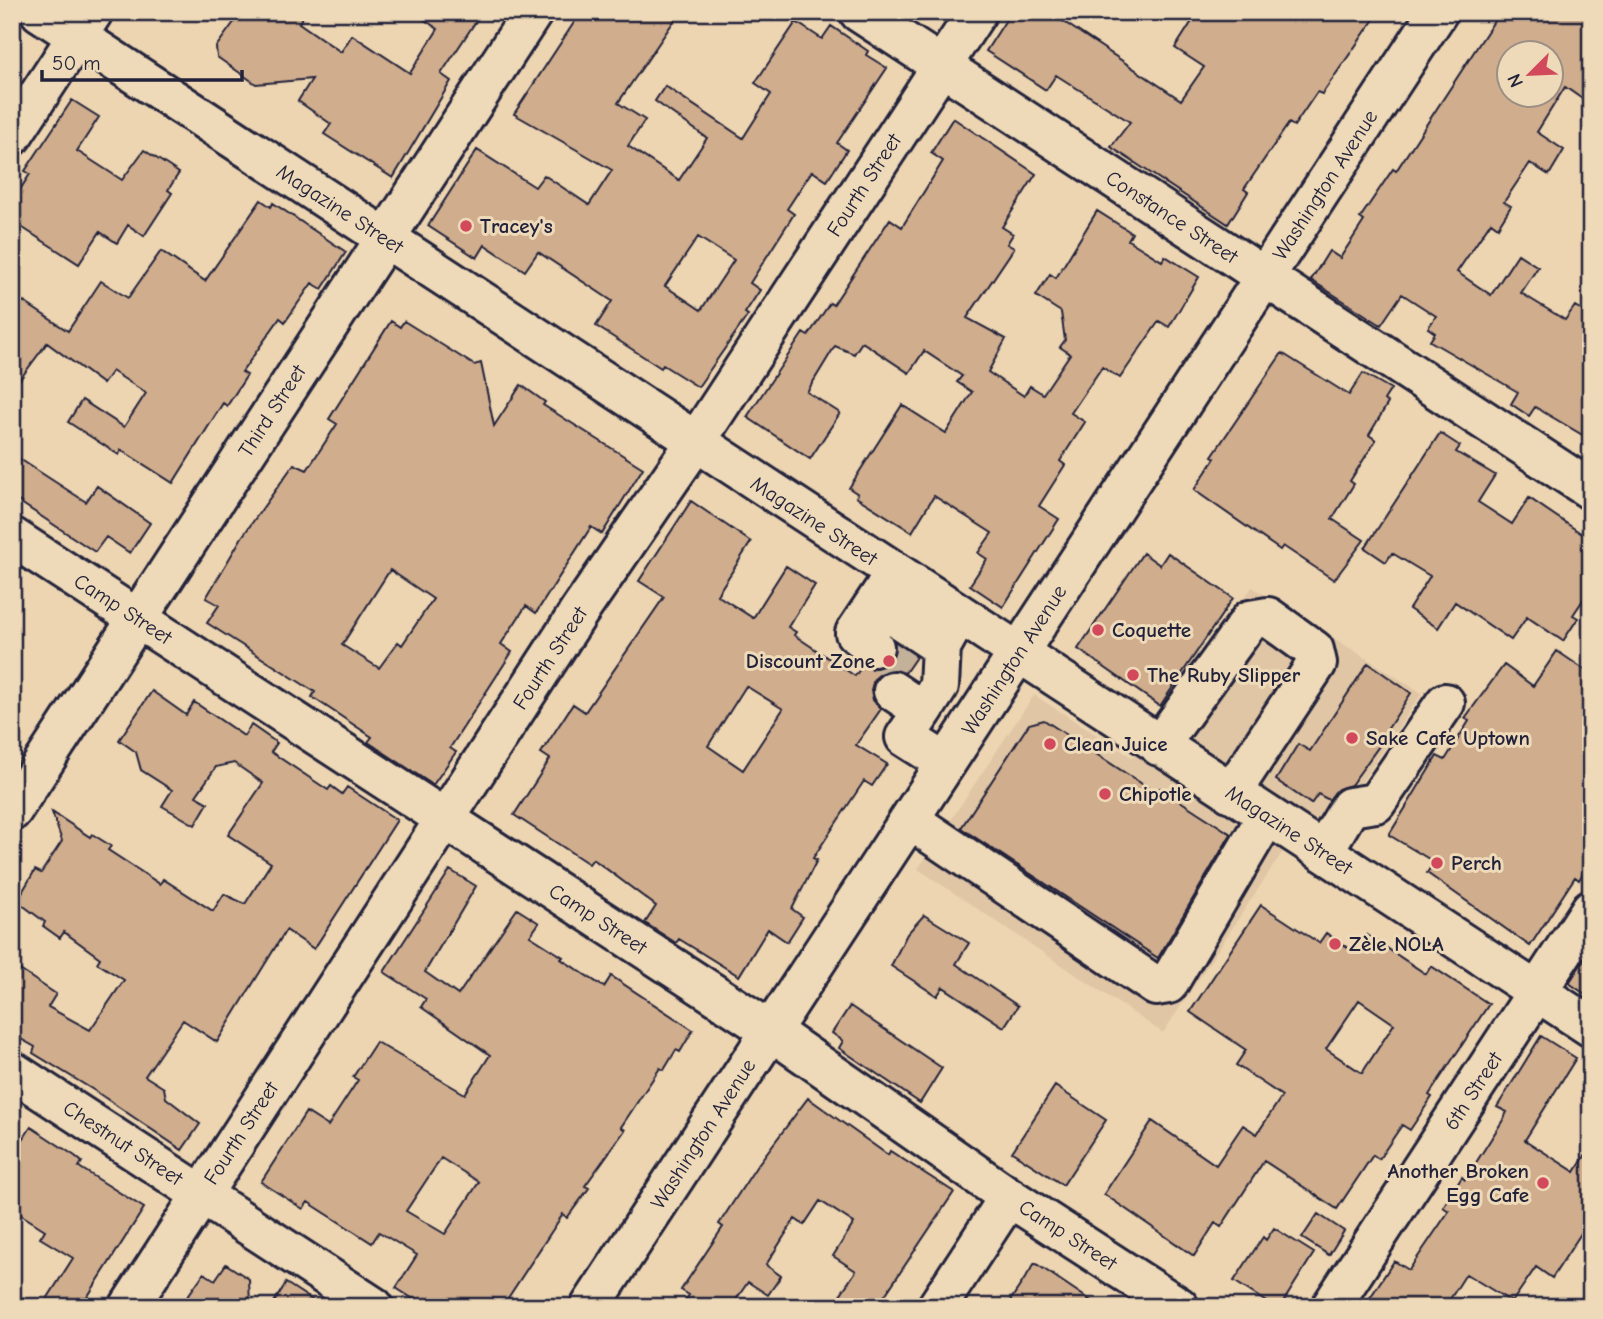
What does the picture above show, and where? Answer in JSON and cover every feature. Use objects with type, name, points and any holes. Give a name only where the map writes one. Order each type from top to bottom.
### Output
[{"type":"street","name":"Magazine Street","points":[[40,12],[85,25],[385,238],[695,443],[872,625],[950,631],[1019,654],[1591,1027]]},
{"type":"street","name":"Third Street","points":[[12,811],[533,12]]},
{"type":"street","name":"Constance Street","points":[[859,12],[1591,490]]},
{"type":"street","name":"Fourth Street","points":[[129,1307],[579,612],[695,443],[977,12]]},
{"type":"street","name":"Washington Avenue","points":[[590,1307],[1438,12]]},
{"type":"street","points":[[12,136],[85,25]]},
{"type":"street","name":"Camp Street","points":[[12,537],[771,1031],[1009,1197],[1179,1307]]},
{"type":"street","points":[[1159,746],[1250,620],[1268,617],[1314,650],[1317,663],[1231,793]]},
{"type":"street","points":[[946,763],[905,737],[915,689],[950,631]]},
{"type":"street","points":[[915,689],[980,711]]},
{"type":"street","points":[[1322,852],[1350,807],[1376,803],[1445,703]]},
{"type":"street","points":[[909,820],[1156,986],[1168,984],[1267,816]]},
{"type":"street","name":"6th Street","points":[[1331,1307],[1591,909]]},
{"type":"street","name":"Chestnut Street","points":[[12,1071],[373,1307]]},
{"type":"street","points":[[937,1307],[1009,1197]]},
{"type":"shaded area","points":[[1252,587],[1422,693],[1328,832],[1305,818],[1163,1033],[918,869],[1034,695],[1133,758]]},
{"type":"building","points":[[246,12],[306,12],[299,23],[341,52],[352,35],[410,73],[438,29],[413,12],[482,12],[441,74],[451,81],[393,178],[324,134],[331,124],[298,101],[312,79],[256,84],[217,57],[216,47],[237,18],[240,20]]},
{"type":"building","points":[[581,12],[680,12],[618,103],[645,120],[628,146],[679,180],[707,138],[655,101],[665,86],[743,138],[771,94],[755,83],[796,22],[822,39],[831,26],[868,51],[866,55],[887,68],[837,143],[847,150],[827,181],[812,171],[787,209],[794,214],[750,283],[760,290],[745,313],[748,315],[698,387],[663,365],[661,368],[596,326],[612,301],[538,252],[525,271],[485,245],[477,258],[428,226],[477,150],[535,187],[544,175],[589,205],[612,170],[514,114]],"holes":[[[698,237],[734,260],[701,310],[665,286]]]},
{"type":"building","points":[[1011,12],[1049,12],[1181,100],[1204,67],[1175,48],[1198,12],[1379,12],[1322,94],[1317,92],[1294,126],[1289,123],[1244,189],[1248,192],[1228,224],[1111,147],[1130,122],[1056,75],[1046,90],[986,51]]},
{"type":"building","points":[[1500,12],[1591,12],[1591,105],[1564,89],[1564,38],[1494,38],[1494,108],[1552,108],[1537,132],[1564,150],[1549,175],[1530,163],[1504,202],[1511,206],[1498,227],[1491,222],[1457,272],[1491,295],[1518,254],[1538,267],[1521,293],[1565,320],[1575,306],[1591,316],[1591,440],[1535,407],[1529,416],[1511,404],[1518,392],[1430,341],[1435,333],[1428,328],[1436,316],[1402,294],[1381,325],[1311,280],[1329,251],[1340,258],[1364,221],[1360,218],[1393,169],[1396,171]]},
{"type":"building","points":[[72,100],[99,117],[77,151],[122,180],[144,150],[179,173],[168,190],[172,193],[144,236],[128,225],[117,243],[100,232],[79,264],[12,221],[12,202],[30,174],[25,171]]},
{"type":"building","points":[[953,118],[1036,174],[1002,227],[1013,234],[1007,244],[1014,248],[967,318],[1006,339],[988,372],[1024,396],[1030,386],[1043,394],[1070,354],[1060,347],[1065,340],[1061,312],[1036,296],[1050,274],[1056,278],[1097,211],[1132,233],[1128,240],[1162,261],[1165,256],[1199,277],[1169,327],[1159,321],[1120,378],[1102,367],[1071,413],[1085,422],[1060,461],[1065,465],[1039,506],[1059,519],[1003,607],[970,585],[987,559],[978,553],[992,533],[934,496],[912,532],[856,497],[858,494],[849,488],[902,405],[946,433],[972,392],[957,382],[962,376],[924,351],[909,373],[862,342],[854,354],[835,346],[807,392],[840,413],[810,459],[747,417],[803,333],[808,336],[830,303],[833,305],[890,219],[902,227],[943,161],[931,153]]},
{"type":"building","points":[[261,200],[271,207],[273,203],[346,252],[322,289],[312,283],[285,322],[280,318],[242,372],[247,375],[227,406],[223,403],[173,483],[121,450],[119,455],[68,422],[82,400],[124,427],[146,393],[112,371],[103,384],[47,343],[12,390],[12,294],[68,331],[101,281],[128,298],[161,251],[205,281]]},
{"type":"building","points":[[391,321],[400,327],[404,321],[474,365],[481,363],[494,426],[521,385],[545,402],[543,405],[643,468],[602,534],[591,527],[536,613],[526,606],[501,644],[512,652],[450,748],[456,752],[433,785],[368,742],[372,737],[312,697],[315,692],[207,623],[219,605],[206,598],[242,537],[294,464],[307,470],[337,424],[329,419]],"holes":[[[390,570],[433,599],[402,645],[398,642],[379,668],[342,645]]]},
{"type":"building","points":[[1282,353],[1349,395],[1363,373],[1391,389],[1384,400],[1388,403],[1369,435],[1376,440],[1350,481],[1354,484],[1332,519],[1364,540],[1334,580],[1283,546],[1280,550],[1194,490],[1215,458],[1212,456]]},
{"type":"building","points":[[1440,433],[1460,446],[1456,452],[1495,475],[1478,502],[1512,524],[1529,498],[1591,540],[1591,588],[1573,615],[1578,618],[1563,641],[1527,617],[1511,640],[1455,602],[1438,628],[1409,609],[1430,576],[1392,553],[1386,562],[1365,548]]},
{"type":"building","points":[[12,454],[86,502],[97,486],[150,523],[130,553],[106,537],[95,552],[12,497]]},
{"type":"building","points":[[691,501],[751,542],[717,595],[753,618],[786,566],[815,585],[788,627],[796,632],[794,635],[855,676],[863,665],[872,669],[882,667],[891,660],[895,642],[916,657],[905,673],[895,669],[884,671],[874,679],[871,690],[873,700],[881,709],[856,745],[887,764],[872,786],[864,781],[813,858],[817,860],[792,909],[803,917],[787,942],[768,929],[739,976],[679,939],[676,943],[645,923],[656,906],[593,859],[589,864],[514,815],[550,759],[541,753],[573,704],[585,712],[664,597],[639,581]],"holes":[[[746,686],[783,709],[743,770],[708,746]]]},
{"type":"building","points":[[1143,553],[1160,565],[1168,553],[1233,598],[1160,706],[1078,649]]},
{"type":"building","points":[[1557,651],[1591,674],[1591,860],[1579,880],[1575,877],[1530,946],[1427,873],[1434,862],[1389,835],[1437,756],[1445,760],[1469,721],[1465,718],[1504,665],[1533,686]]},
{"type":"building","name":"Sake Cafe Uptown","points":[[1368,663],[1411,693],[1387,730],[1389,732],[1351,785],[1338,789],[1329,800],[1318,794],[1311,804],[1276,780],[1298,744],[1310,751]]},
{"type":"building","points":[[152,691],[186,715],[194,702],[244,736],[251,725],[277,743],[271,752],[328,790],[331,786],[342,794],[347,787],[397,820],[314,949],[286,930],[217,1042],[183,1020],[145,1076],[164,1088],[166,1098],[200,1124],[182,1150],[33,1053],[35,1047],[12,1034],[12,981],[20,970],[56,994],[48,1007],[90,1030],[124,980],[97,963],[100,958],[64,932],[60,938],[43,926],[45,922],[17,901],[35,870],[41,873],[62,841],[52,812],[90,837],[92,834],[111,846],[108,850],[160,884],[163,879],[213,911],[224,894],[245,904],[271,863],[228,835],[263,783],[234,763],[216,767],[196,796],[208,803],[195,825],[162,806],[172,790],[141,770],[136,752],[119,740]]},
{"type":"building","points":[[1044,720],[1156,793],[1160,788],[1231,834],[1158,958],[961,828],[1029,724]]},
{"type":"building","points":[[450,870],[476,886],[425,972],[458,995],[517,909],[539,923],[530,936],[563,957],[561,959],[604,987],[611,976],[693,1030],[680,1052],[676,1050],[664,1070],[660,1068],[621,1127],[625,1130],[585,1186],[589,1188],[567,1218],[563,1214],[502,1307],[426,1307],[396,1288],[417,1255],[379,1232],[372,1243],[308,1202],[303,1209],[261,1182],[306,1112],[328,1126],[358,1080],[353,1077],[376,1042],[465,1094],[490,1055],[421,1007],[426,999],[384,972]],"holes":[[[441,1158],[479,1182],[445,1234],[406,1211]]]},
{"type":"building","points":[[1261,905],[1319,943],[1326,933],[1355,953],[1367,935],[1426,974],[1431,966],[1489,1004],[1429,1095],[1432,1097],[1410,1130],[1402,1125],[1379,1159],[1373,1155],[1337,1209],[1264,1161],[1221,1227],[1215,1223],[1194,1256],[1104,1194],[1152,1121],[1216,1165],[1243,1125],[1257,1134],[1282,1096],[1236,1065],[1246,1050],[1190,1012]],"holes":[[[1359,1000],[1394,1024],[1362,1073],[1326,1049]]]},
{"type":"building","points":[[924,915],[969,943],[956,964],[1018,1006],[1004,1027],[943,987],[937,996],[891,966],[907,934]]},
{"type":"building","points":[[1591,949],[1591,998],[1569,983]]},
{"type":"building","points":[[850,1006],[942,1068],[920,1103],[839,1048],[843,1041],[832,1033]]},
{"type":"building","points":[[1541,1036],[1576,1058],[1525,1140],[1575,1172],[1591,1146],[1591,1218],[1552,1278],[1536,1267],[1512,1302],[1466,1274],[1445,1307],[1364,1307],[1394,1261],[1409,1270],[1449,1211],[1443,1207],[1462,1177],[1465,1180],[1503,1120],[1507,1112],[1497,1107]]},
{"type":"building","points":[[1055,1086],[1106,1120],[1063,1185],[1012,1152]]},
{"type":"building","points":[[808,1098],[888,1155],[890,1151],[954,1192],[877,1307],[832,1307],[856,1271],[833,1256],[854,1223],[820,1201],[804,1225],[795,1219],[766,1265],[781,1276],[768,1295],[748,1282],[731,1307],[681,1307],[689,1295],[681,1290],[723,1227],[719,1224],[756,1167]]},
{"type":"building","points":[[31,1127],[75,1156],[82,1162],[79,1167],[144,1208],[81,1307],[42,1307],[73,1258],[40,1238],[45,1230],[12,1209],[21,1193],[12,1187],[12,1156]]},
{"type":"building","points":[[1318,1214],[1344,1231],[1329,1255],[1302,1238]]},
{"type":"building","points":[[1274,1228],[1314,1253],[1280,1307],[1274,1307],[1234,1281],[1263,1237],[1266,1240]]},
{"type":"building","points":[[1035,1263],[1100,1307],[1006,1307]]},
{"type":"building","points":[[226,1264],[249,1279],[250,1307],[180,1307],[204,1273],[215,1280]]},
{"type":"building","points":[[286,1283],[323,1307],[271,1307]]},
{"type":"tunnel","points":[[874,647],[907,670]]},
{"type":"place","name":"Tracey's","points":[[466,226]]},
{"type":"place","name":"Coquette","points":[[1098,630]]},
{"type":"place","name":"Discount Zone","points":[[889,661]]},
{"type":"place","name":"The Ruby Slipper","points":[[1133,675]]},
{"type":"place","name":"Sake Cafe Uptown","points":[[1352,738]]},
{"type":"place","name":"Clean Juice","points":[[1050,744]]},
{"type":"place","name":"Chipotle","points":[[1105,794]]},
{"type":"place","name":"Perch","points":[[1437,863]]},
{"type":"place","name":"Zèle NOLA","points":[[1335,944]]},
{"type":"place","name":"Another Broken Egg Cafe","points":[[1543,1183]]}]
